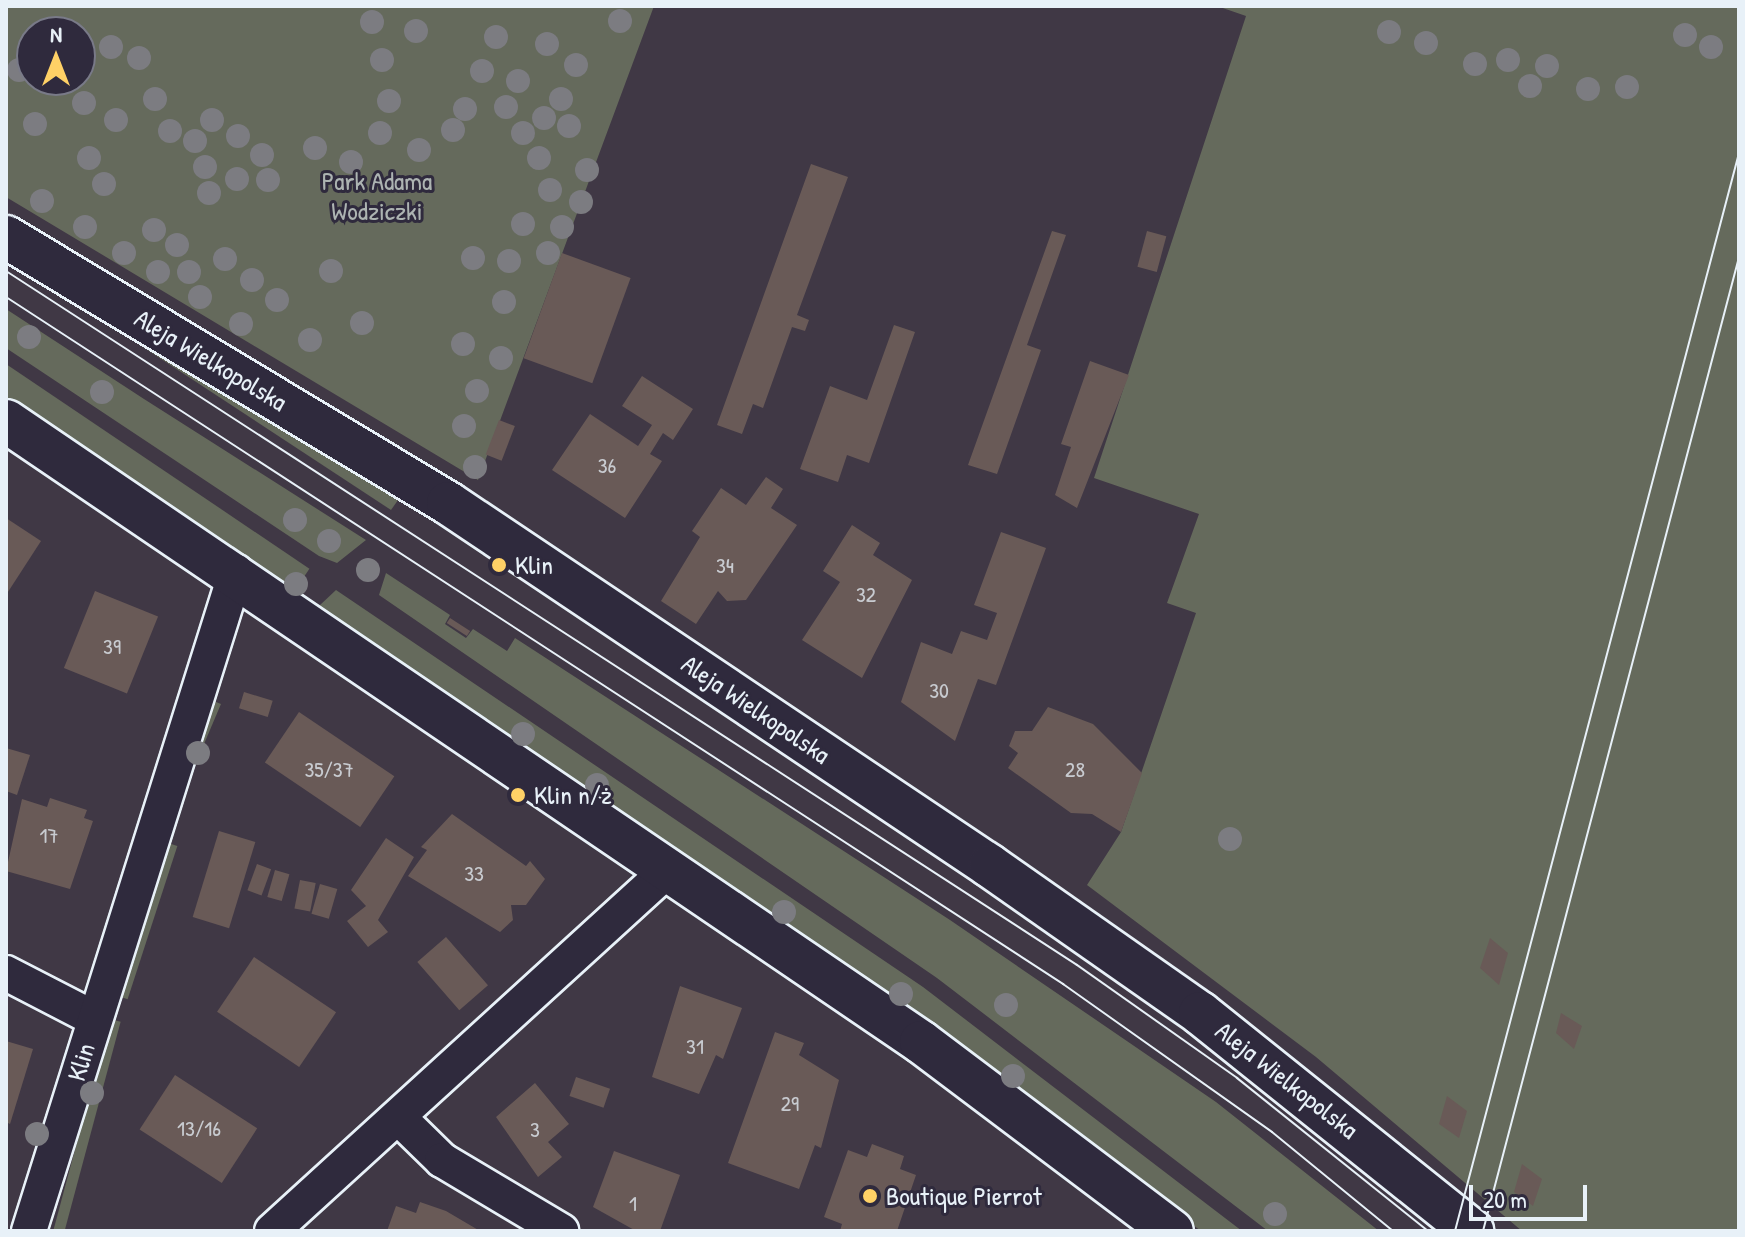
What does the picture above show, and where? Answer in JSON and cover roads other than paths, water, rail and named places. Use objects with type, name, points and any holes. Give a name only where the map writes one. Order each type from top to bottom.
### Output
[{"type":"street","name":"Aleja Wielkopolska","points":[[6,237],[448,503],[990,866],[1200,1013],[1472,1231]]},
{"type":"street","points":[[6,421],[236,572],[921,1042],[1172,1231]]},
{"type":"street","name":"Klin","points":[[29,1231],[236,572]]},
{"type":"street","points":[[272,1231],[670,868]]},
{"type":"street","points":[[6,973],[95,1019]]},
{"type":"street","points":[[398,1117],[442,1160],[561,1231]]},
{"type":"tram line","points":[[1455,1231],[1739,153]]},
{"type":"tram line","points":[[1483,1231],[1739,257]]},
{"type":"tram line","points":[[6,271],[1077,965],[1237,1078],[1428,1231]]},
{"type":"tram line","points":[[6,297],[1063,984],[1272,1132],[1393,1231]]},
{"type":"place","name":"Klin","points":[[499,565]]},
{"type":"place","name":"Klin n/ż","points":[[518,795]]},
{"type":"place","name":"Boutique Pierrot","points":[[870,1196]]},
{"type":"park label","name":"Park Adama Wodziczki","points":[[377,196]]}]
